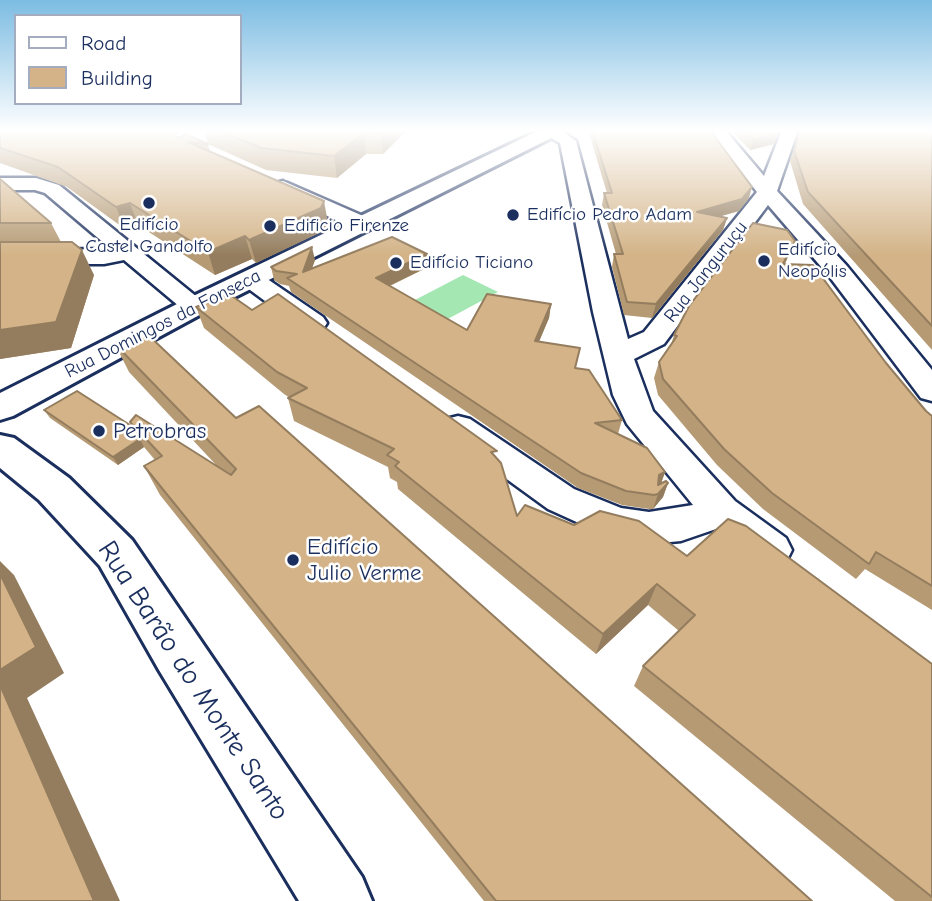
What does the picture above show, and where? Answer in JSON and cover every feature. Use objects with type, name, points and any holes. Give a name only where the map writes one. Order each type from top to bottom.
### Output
[{"type":"street","name":"Rua Domingos da Fonseca","points":[[0,408],[195,306],[466,172]]},
{"type":"street","points":[[574,172],[588,239],[618,355],[629,395],[639,416],[722,512],[794,567]]},
{"type":"street","points":[[751,172],[838,271],[932,391]]},
{"type":"street","name":"Rua Janguruçu","points":[[618,355],[654,338],[767,192],[774,172]]},
{"type":"street","points":[[267,180],[362,224]]},
{"type":"street","points":[[0,184],[36,184],[52,189],[195,306]]},
{"type":"street","points":[[0,257],[104,257],[130,252]]},
{"type":"street","points":[[251,278],[340,342]]},
{"type":"street","points":[[428,405],[561,499],[617,523],[649,528],[681,525],[722,512]]},
{"type":"street","name":"Rua Barão do Monte Santo","points":[[0,448],[54,489],[116,553],[184,664],[338,901]]},
{"type":"green space","points":[[463,275],[498,292],[444,321],[411,302]]},
{"type":"building","points":[[65,172],[257,172],[324,201],[321,208],[249,240],[245,236],[208,252],[130,203],[116,207]]},
{"type":"building","points":[[605,172],[741,172],[752,187],[742,199],[697,212],[727,218],[656,304],[627,302],[614,254],[623,254],[604,193],[612,193]]},
{"type":"building","points":[[801,172],[932,172],[932,326],[808,192]]},
{"type":"building","points":[[0,179],[51,223],[0,223]]},
{"type":"building","points":[[753,223],[787,230],[795,241],[783,264],[813,265],[886,363],[932,416],[932,586],[876,552],[869,564],[772,493],[724,449],[663,379],[659,362],[677,336],[674,335],[689,306]]},
{"type":"building","points":[[392,237],[427,254],[376,278],[467,330],[487,294],[551,304],[535,341],[580,348],[575,368],[589,370],[622,420],[595,423],[647,448],[665,472],[659,475],[658,485],[666,481],[668,483],[658,494],[626,491],[581,473],[287,278],[297,274],[276,271],[271,267],[312,247],[303,272]]},
{"type":"building","points":[[0,242],[72,242],[82,250],[56,322],[0,330]]},
{"type":"building","points":[[229,294],[252,310],[278,294],[497,451],[491,452],[501,463],[517,516],[525,505],[574,525],[600,511],[639,521],[687,556],[728,519],[746,526],[932,664],[932,897],[643,666],[695,615],[657,584],[603,634],[395,466],[399,462],[387,455],[394,449],[288,398],[307,388],[277,372],[196,307]]},
{"type":"building","points":[[145,332],[236,418],[259,406],[812,901],[496,901],[144,466],[162,456],[130,422],[136,415],[231,475],[236,469],[115,344]]},
{"type":"building","name":"Petrobras","points":[[77,391],[133,427],[140,439],[113,457],[44,410]]},
{"type":"building","points":[[0,574],[36,647],[0,670]]},
{"type":"building","points":[[0,685],[94,901],[0,901]]},
{"type":"place","name":"Edifício Castel Gandolfo","points":[[149,203]]},
{"type":"place","name":"Edifício Pedro Adam","points":[[513,215]]},
{"type":"place","name":"Edificio Firenze","points":[[270,226]]},
{"type":"place","name":"Edifício Neopólis","points":[[764,261]]},
{"type":"place","name":"Edifício Ticiano","points":[[396,263]]},
{"type":"place","name":"Petrobras","points":[[99,431]]},
{"type":"place","name":"Edifício Julio Verme","points":[[293,560]]}]
